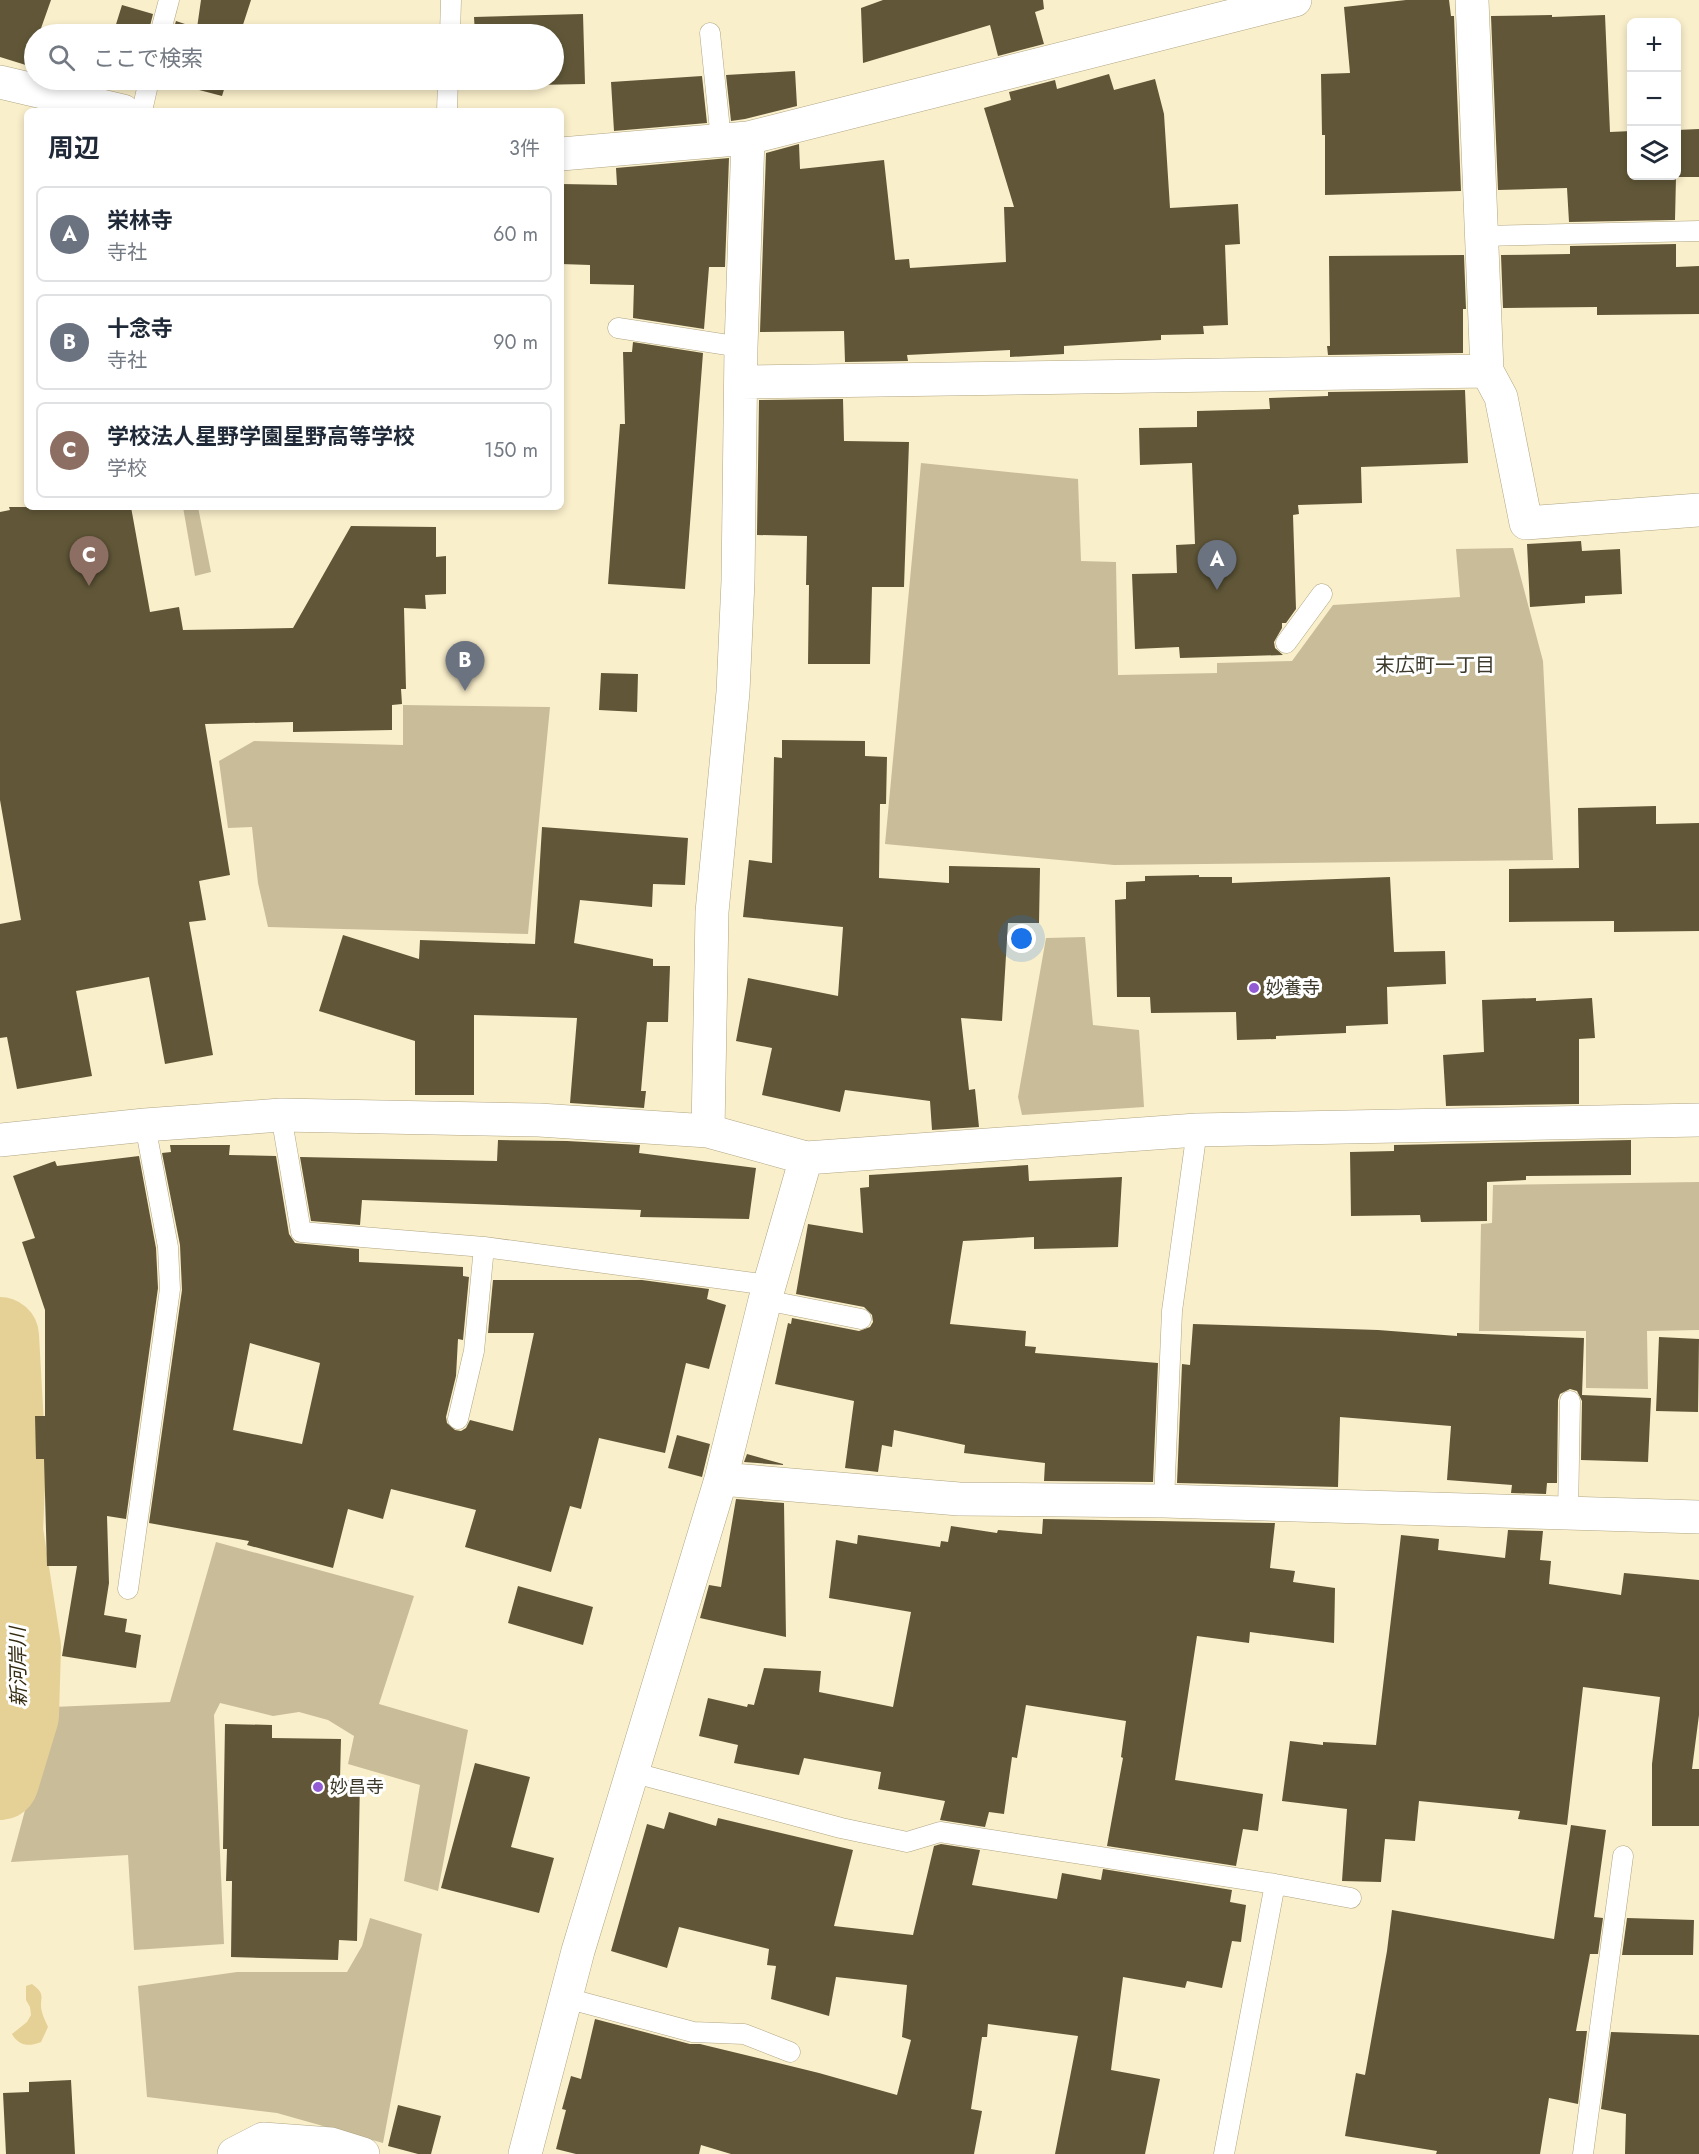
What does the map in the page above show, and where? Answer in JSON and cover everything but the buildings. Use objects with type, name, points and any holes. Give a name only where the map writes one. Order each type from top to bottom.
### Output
[{"type":"street","points":[[564,154],[735,139],[1295,0]]},
{"type":"street","points":[[1472,0],[1487,371],[1501,397],[1526,523],[1699,510]]},
{"type":"street","points":[[0,82],[24,88]]},
{"type":"street","points":[[34,90],[110,108]]},
{"type":"street","points":[[708,1131],[712,912],[733,692],[738,581],[741,347],[735,139]]},
{"type":"street","points":[[741,382],[1487,371]]},
{"type":"street","points":[[0,1140],[145,1125],[281,1115],[539,1120],[708,1131],[806,1158],[1197,1130],[1699,1120]]},
{"type":"street","points":[[525,2154],[578,1951],[721,1479],[767,1293],[806,1158]]},
{"type":"street","points":[[721,1479],[959,1499],[1164,1501],[1699,1517]]},
{"type":"street","points":[[234,2154],[263,2139],[332,2144],[363,2154]]},
{"type":"lane","points":[[163,24],[169,0]]},
{"type":"lane","points":[[450,24],[451,0]]},
{"type":"lane","points":[[710,33],[735,139]]},
{"type":"lane","points":[[143,108],[147,90]]},
{"type":"lane","points":[[447,108],[448,90]]},
{"type":"lane","points":[[1482,236],[1699,231]]},
{"type":"lane","points":[[618,328],[741,347]]},
{"type":"lane","points":[[1286,643],[1322,594]]},
{"type":"lane","points":[[281,1115],[302,1232],[484,1247],[767,1293],[861,1319]]},
{"type":"lane","points":[[128,1589],[170,1289],[168,1247],[145,1125]]},
{"type":"lane","points":[[1164,1501],[1172,1311],[1197,1130]]},
{"type":"lane","points":[[458,1419],[474,1351],[484,1247]]},
{"type":"lane","points":[[1568,1514],[1570,1401]]},
{"type":"lane","points":[[631,1772],[841,1828],[907,1842],[940,1832],[1351,1898]]},
{"type":"lane","points":[[1583,2154],[1623,1856]]},
{"type":"lane","points":[[1224,2154],[1275,1884]]},
{"type":"lane","points":[[566,1998],[693,2032],[744,2034],[790,2052]]},
{"type":"shaded area","points":[[921,463],[1078,479],[1081,561],[1116,562],[1118,675],[1217,673],[1217,663],[1292,661],[1333,605],[1460,597],[1456,549],[1513,548],[1543,661],[1553,860],[1114,865],[885,844]]},
{"type":"shaded area","points":[[184,510],[199,510],[211,572],[195,576]]},
{"type":"shaded area","points":[[403,705],[550,707],[528,934],[268,927],[258,883],[252,827],[228,828],[219,761],[254,741],[403,745]]},
{"type":"shaded area","points":[[1085,937],[1093,1025],[1139,1030],[1144,1107],[1022,1115],[1018,1097],[1046,938]]},
{"type":"shaded area","points":[[1699,1182],[1699,1330],[1647,1331],[1648,1389],[1586,1388],[1586,1331],[1479,1331],[1481,1224],[1492,1223],[1493,1185]]},
{"type":"shaded area","points":[[216,1542],[414,1596],[379,1704],[468,1730],[438,1891],[404,1881],[420,1785],[348,1764],[354,1736],[328,1720],[299,1712],[273,1716],[220,1703],[214,1715],[224,1944],[134,1950],[128,1855],[11,1862],[53,1707],[170,1702]]},
{"type":"shaded area","points":[[370,1918],[422,1934],[383,2143],[277,2113],[147,2097],[138,1986],[237,1972],[347,1972],[362,1946]]},
{"type":"shaded area","points":[[32,1984],[40,1991],[42,2012],[48,2027],[41,2042],[28,2045],[18,2041],[12,2034],[27,2022],[31,2015],[26,2000],[26,1986]]},
{"type":"waterway","name":"新河岸川","points":[[0,1336],[7,1462],[4,1531],[22,1647],[20,1715],[0,1781]]},
{"type":"place","name":"学校法人星野学園星野高等学校","points":[[89,586]]},
{"type":"place","name":"栄林寺","points":[[1217,590]]},
{"type":"place","name":"十念寺","points":[[465,691]]},
{"type":"place","name":"妙養寺","points":[[1254,988]]},
{"type":"place","name":"妙昌寺","points":[[318,1787]]},
{"type":"district","name":"末広町一丁目","points":[[1435,665]]}]
